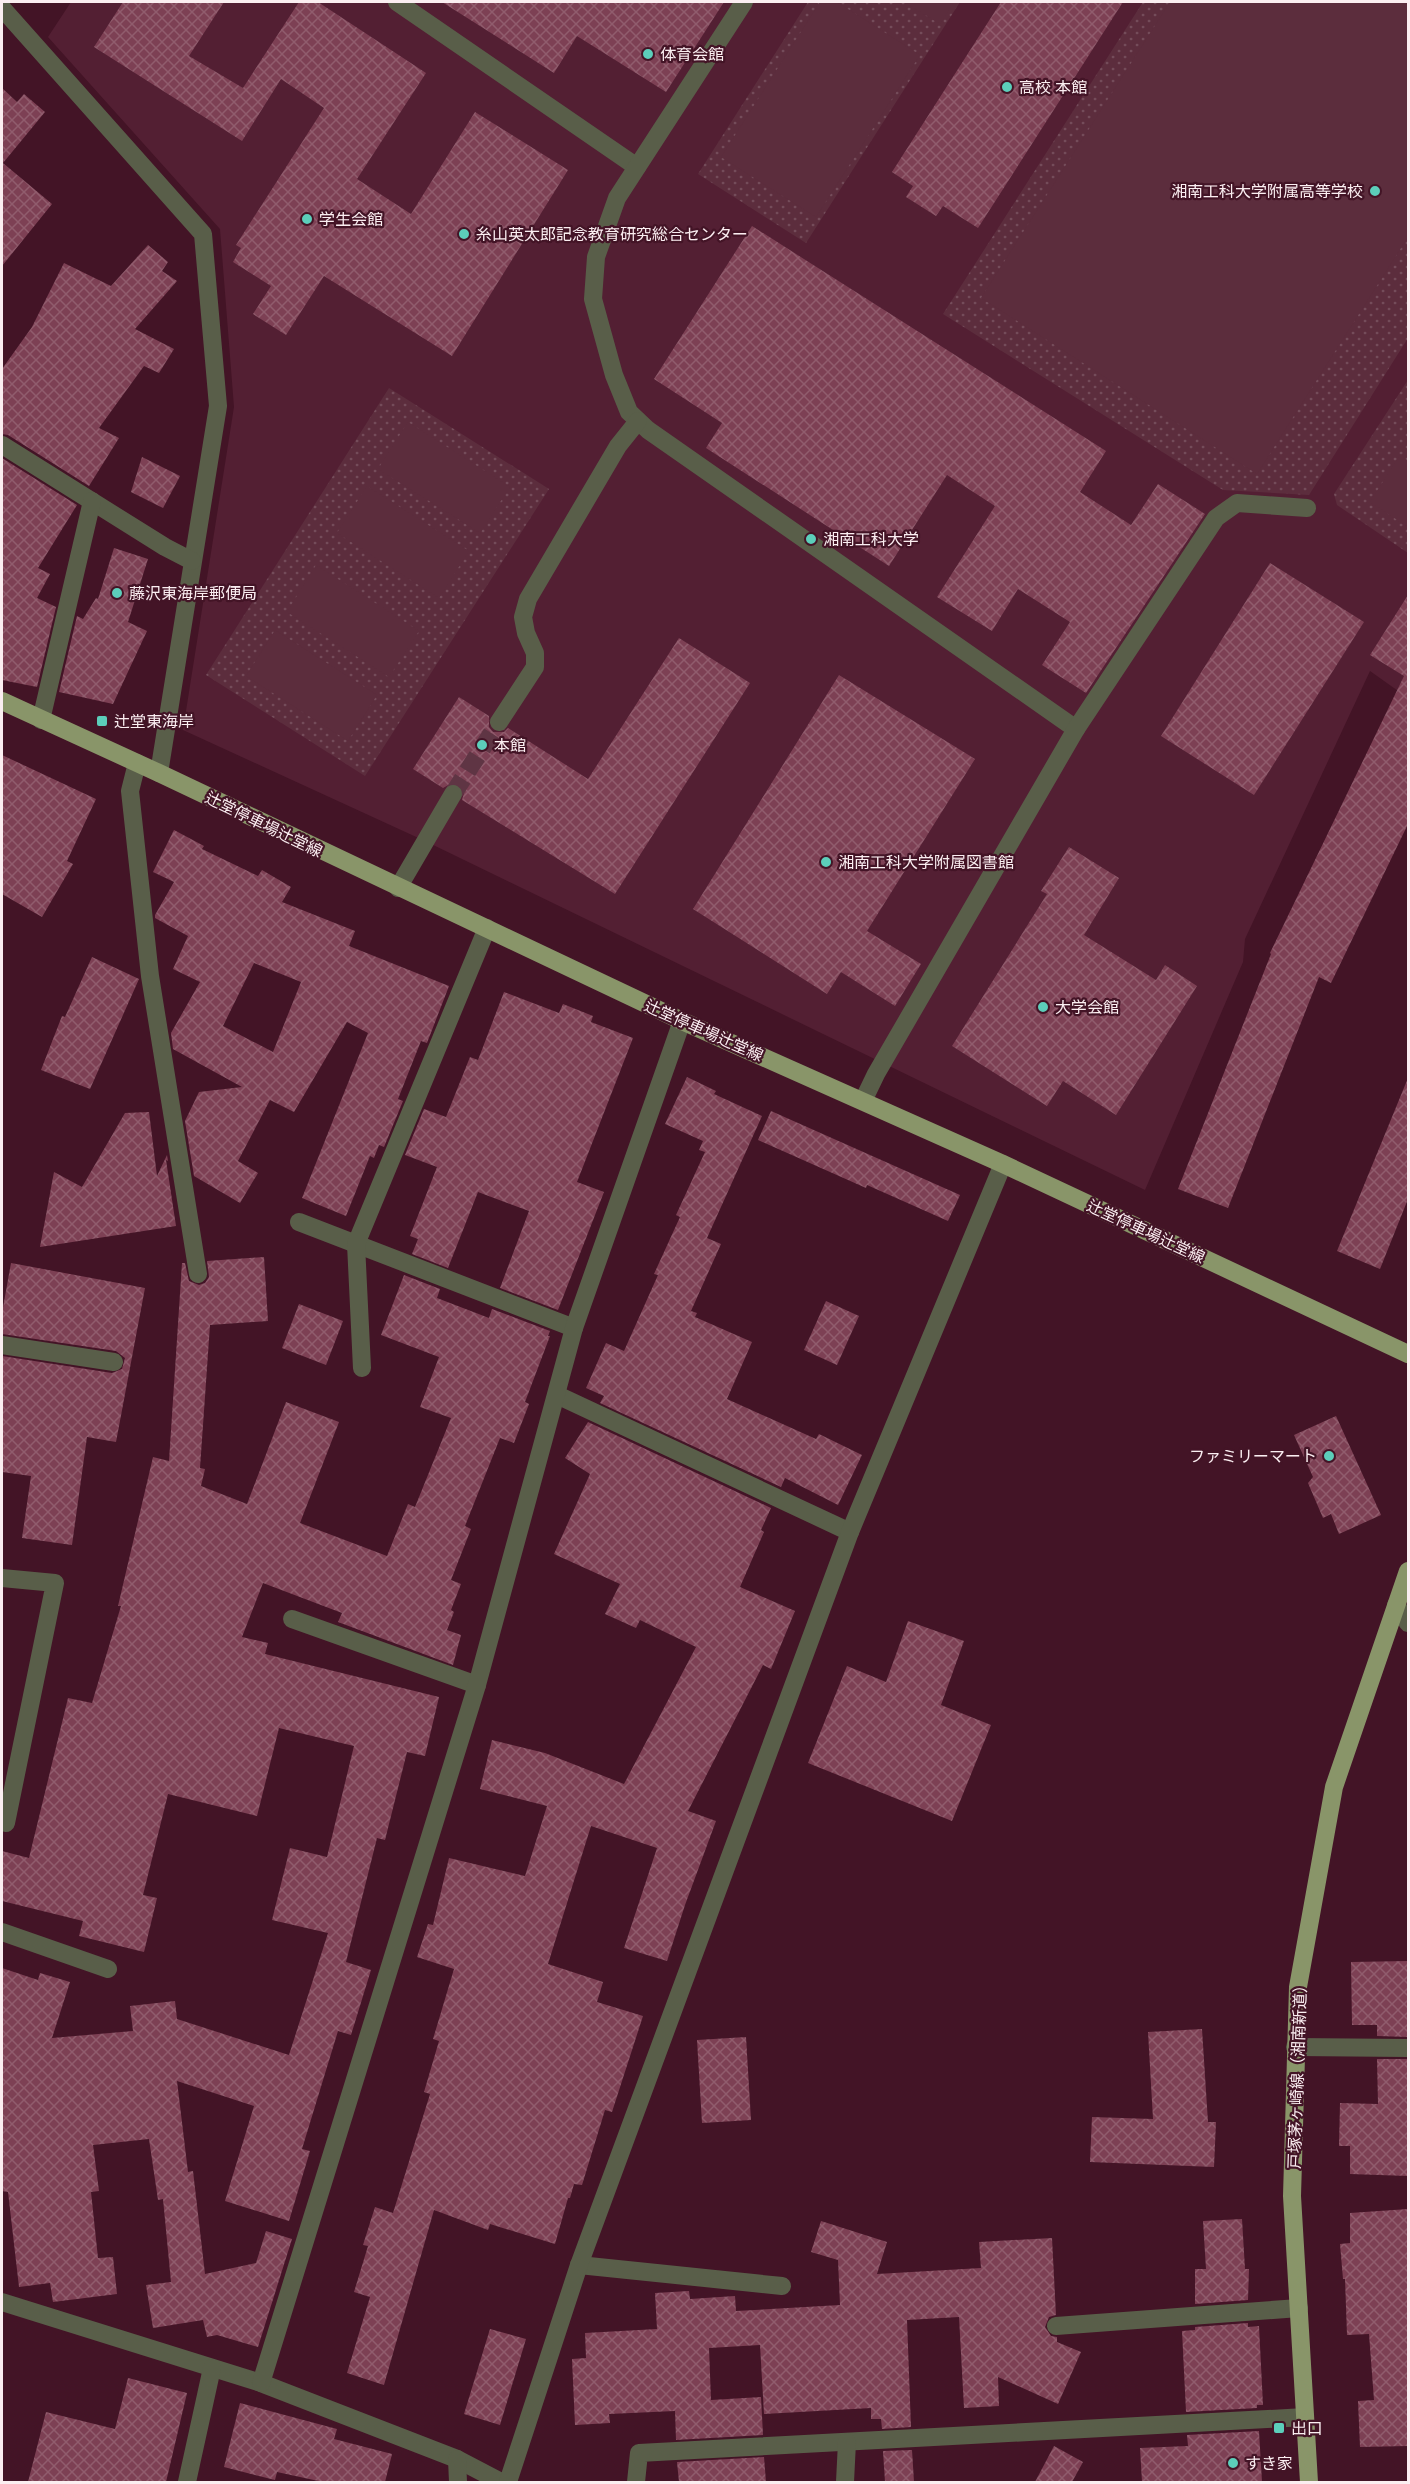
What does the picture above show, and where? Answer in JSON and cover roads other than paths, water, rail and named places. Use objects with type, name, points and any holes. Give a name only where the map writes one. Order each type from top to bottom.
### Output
[{"type":"main road","name":"辻堂停車場辻堂線","points":[[2,701],[682,1021],[1003,1164],[1408,1354]]},
{"type":"main road","name":"戸塚茅ヶ崎線（湘南新道）","points":[[1309,2482],[1292,2196],[1298,1987],[1334,1787],[1408,1571]]},
{"type":"street","points":[[397,2],[637,167]]},
{"type":"street","points":[[744,2],[617,198],[596,257],[593,300],[614,375],[629,412],[638,421],[1076,729]]},
{"type":"street","points":[[2,8],[202,234],[218,405],[159,773]]},
{"type":"street","points":[[499,722],[535,667],[535,653],[526,633],[523,617],[528,599],[618,446],[638,421]]},
{"type":"street","points":[[2,445],[165,547],[192,561]]},
{"type":"street","points":[[41,720],[92,501]]},
{"type":"street","points":[[863,1101],[876,1074],[1076,729],[1216,518],[1237,503],[1307,508]]},
{"type":"street","points":[[137,764],[130,790],[150,976],[198,1274]]},
{"type":"street","points":[[398,888],[453,794]]},
{"type":"street","points":[[362,1368],[356,1244],[487,928]]},
{"type":"street","points":[[261,2383],[477,1685],[574,1328],[682,1021]]},
{"type":"street","points":[[508,2482],[579,2265],[850,1532],[1003,1164]]},
{"type":"street","points":[[299,1222],[574,1328]]},
{"type":"street","points":[[2,1345],[114,1362]]},
{"type":"street","points":[[557,1395],[850,1532]]},
{"type":"street","points":[[2,1578],[55,1583],[6,1823],[2,1821]]},
{"type":"street","points":[[1396,1605],[1408,1623]]},
{"type":"street","points":[[292,1619],[477,1685]]},
{"type":"street","points":[[2,1932],[108,1969]]},
{"type":"street","points":[[1295,2047],[1408,2048]]},
{"type":"street","points":[[579,2265],[783,2286]]},
{"type":"street","points":[[2,2302],[261,2383],[457,2459],[501,2482]]},
{"type":"street","points":[[1056,2326],[1299,2308]]},
{"type":"street","points":[[187,2482],[212,2368]]},
{"type":"street","points":[[636,2482],[639,2452],[1305,2416]]},
{"type":"street","points":[[845,2482],[847,2442]]},
{"type":"street","points":[[457,2459],[458,2482]]},
{"type":"tunnel","points":[[453,794],[499,722]]},
{"type":"place","name":"体育会館","points":[[648,54]]},
{"type":"place","name":"高校 本館","points":[[1007,87]]},
{"type":"place","name":"湘南工科大学附属高等学校","points":[[1375,191]]},
{"type":"place","name":"学生会館","points":[[307,219]]},
{"type":"place","name":"糸山英太郎記念教育研究総合センター","points":[[464,234]]},
{"type":"place","name":"湘南工科大学","points":[[811,539]]},
{"type":"place","name":"藤沢東海岸郵便局","points":[[117,593]]},
{"type":"place","name":"辻堂東海岸","points":[[102,721]]},
{"type":"place","name":"本館","points":[[482,745]]},
{"type":"place","name":"湘南⼯科⼤学附属図書館","points":[[826,862]]},
{"type":"place","name":"大学会館","points":[[1043,1007]]},
{"type":"place","name":"ファミリーマート","points":[[1329,1456]]},
{"type":"place","name":"出口","points":[[1279,2428]]},
{"type":"place","name":"すき家","points":[[1233,2463]]}]
